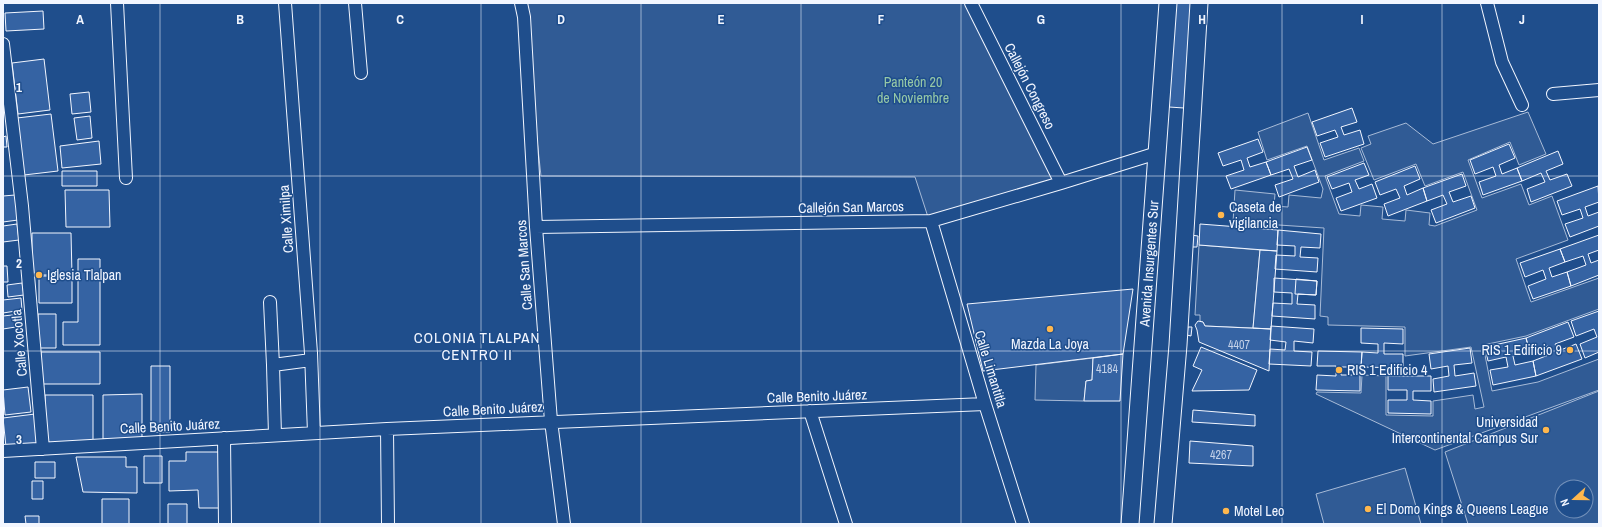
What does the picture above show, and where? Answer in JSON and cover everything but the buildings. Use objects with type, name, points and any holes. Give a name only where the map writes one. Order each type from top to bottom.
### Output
[{"type":"main road","name":"Avenida Insurgentes Sur","points":[[1130,524],[1168,3]]},
{"type":"main road","points":[[1163,524],[1178,345],[1199,3]]},
{"type":"street","points":[[117,3],[126,178]]},
{"type":"street","name":"Calle Ximilpa","points":[[285,3],[311,360],[314,433]]},
{"type":"street","points":[[355,3],[361,73]]},
{"type":"street","name":"Calle San Marcos","points":[[520,3],[524,17],[536,227],[551,421],[564,524]]},
{"type":"street","name":"Callejón Congreso","points":[[971,3],[1061,183]]},
{"type":"street","points":[[1487,3],[1502,62],[1522,106]]},
{"type":"street","name":"Calle Xocotla","points":[[3,44],[22,206],[43,448]]},
{"type":"street","points":[[1553,94],[1599,90]]},
{"type":"street","name":"Callejón San Marcos","points":[[536,227],[932,221],[1157,153]]},
{"type":"street","name":"Calle Limantitla","points":[[932,221],[985,404],[1023,524]]},
{"type":"street","points":[[270,302],[275,435]]},
{"type":"street","points":[[273,365],[311,360]]},
{"type":"street","name":"Calle Benito Juárez","points":[[3,451],[551,421],[985,404]]},
{"type":"street","points":[[810,411],[846,524]]},
{"type":"street","points":[[386,429],[388,524]]},
{"type":"street","points":[[224,438],[225,524]]},
{"type":"shaded area","name":"Panteón 20 de Noviembre","points":[[522,3],[967,3],[1056,180],[928,217],[915,177],[541,176]]},
{"type":"shaded area","points":[[1528,112],[1546,154],[1519,165],[1510,142],[1468,160],[1482,198],[1521,184],[1529,205],[1552,196],[1568,240],[1516,259],[1531,302],[1599,278],[1599,309],[1526,336],[1483,345],[1492,391],[1538,382],[1599,359],[1599,390],[1435,450],[1316,394],[1317,392],[1361,393],[1362,375],[1386,376],[1386,415],[1433,416],[1433,401],[1473,395],[1475,409],[1484,407],[1471,347],[1405,356],[1405,327],[1328,325],[1328,317],[1320,316],[1324,228],[1233,222],[1235,190],[1275,194],[1274,206],[1288,207],[1289,195],[1321,198],[1323,189],[1307,146],[1267,160],[1258,132],[1308,113],[1324,160],[1359,148],[1364,161],[1325,176],[1339,214],[1360,216],[1361,205],[1383,207],[1382,219],[1405,221],[1406,210],[1430,213],[1429,225],[1435,226],[1477,210],[1463,172],[1425,186],[1416,164],[1374,180],[1361,148],[1371,144],[1368,136],[1406,123],[1433,144]]},
{"type":"shaded area","points":[[1199,245],[1260,250],[1253,328],[1205,326],[1203,322],[1200,321],[1200,315],[1195,315]]},
{"type":"shaded area","points":[[1093,358],[1092,380],[1086,381],[1084,401],[1035,400],[1036,365]]},
{"type":"shaded area","points":[[1599,391],[1599,524],[1468,524],[1445,452]]},
{"type":"shaded area","name":"El Domo Kings & Queens League","points":[[1405,468],[1421,524],[1324,524],[1316,494]]},
{"type":"place","name":"Caseta de vigilancia","points":[[1221,215]]},
{"type":"place","name":"Iglesia Tlalpan","points":[[39,275]]},
{"type":"place","name":"Mazda La Joya","points":[[1050,329]]},
{"type":"place","name":"RIS 1 Edificio 9","points":[[1570,350]]},
{"type":"place","name":"RIS 1 Edificio 4","points":[[1339,370]]},
{"type":"place","name":"Universidad Intercontinental Campus Sur","points":[[1546,430]]},
{"type":"place","name":"El Domo Kings & Queens League","points":[[1368,509]]},
{"type":"place","name":"Motel Leo","points":[[1226,511]]},
{"type":"district","name":"COLONIA TLALPAN CENTRO II","points":[[477,346]]}]
